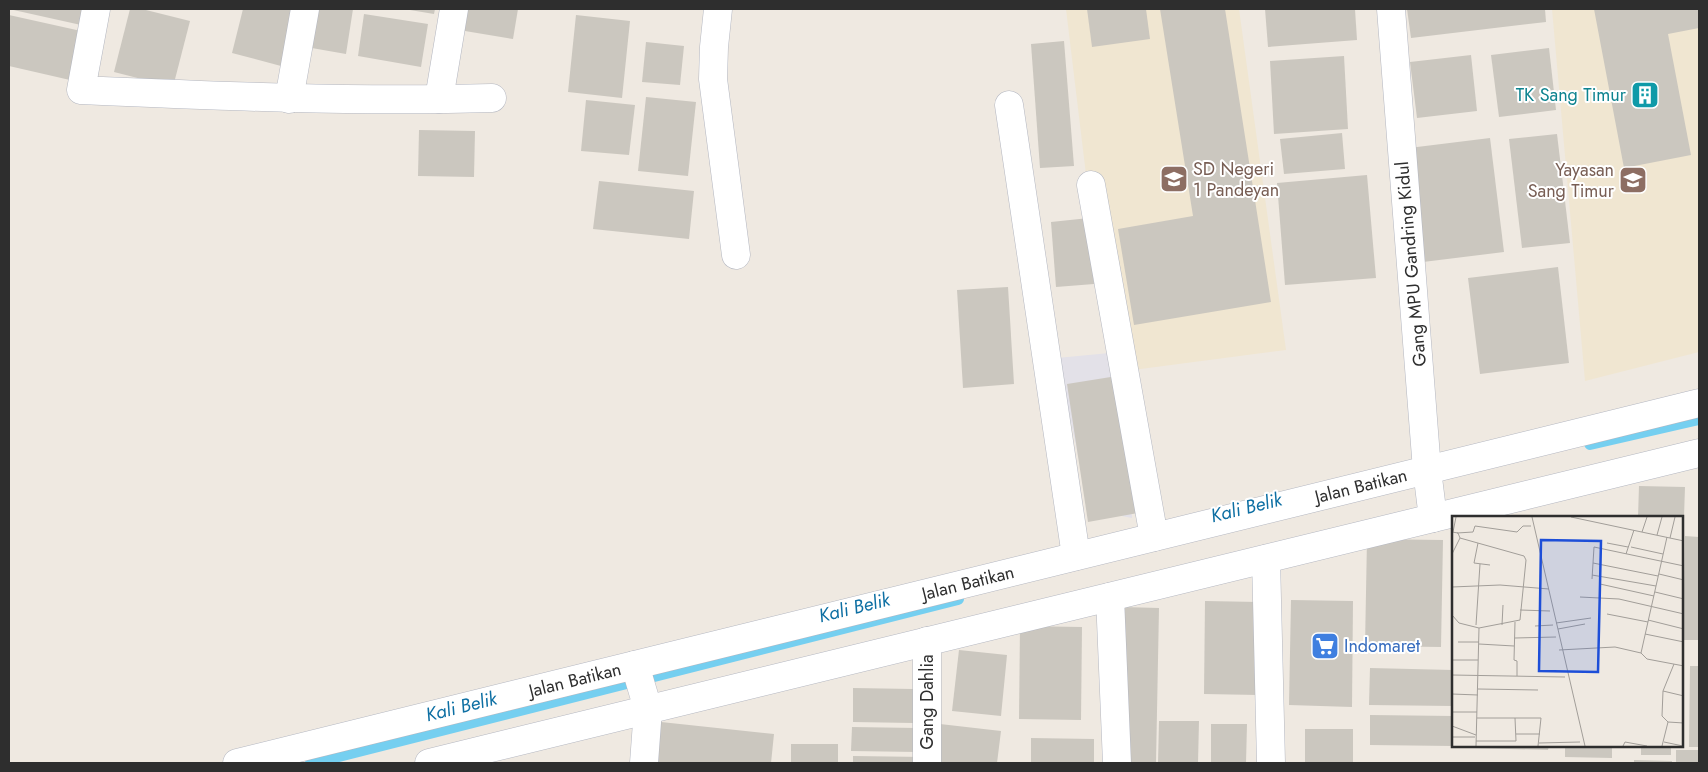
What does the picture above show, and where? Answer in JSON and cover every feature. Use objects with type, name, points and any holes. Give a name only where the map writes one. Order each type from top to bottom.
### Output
[{"type":"street","points":[[96,9],[81,90],[289,99],[439,100],[492,98]]},
{"type":"street","points":[[289,99],[305,9]]},
{"type":"street","points":[[439,100],[454,9]]},
{"type":"street","points":[[718,9],[713,79],[736,254]]},
{"type":"street","name":"Gang MPU Gandring Kidul","points":[[1391,9],[1427,470],[1433,518]]},
{"type":"street","points":[[1009,105],[1076,556]]},
{"type":"street","points":[[1091,185],[1154,537]]},
{"type":"street","name":"Jalan Batikan","points":[[237,763],[636,668],[1076,556],[1699,403]]},
{"type":"street","points":[[429,763],[648,707],[927,642],[1699,453]]},
{"type":"street","points":[[1266,559],[1271,763]]},
{"type":"street","points":[[1110,597],[1116,763]]},
{"type":"street","name":"Gang Dahlia","points":[[927,642],[927,763]]},
{"type":"street","points":[[636,668],[648,707],[644,763]]},
{"type":"shaded area","name":"SD Negeri 1 Pandeyan","points":[[1066,9],[1239,9],[1286,350],[1110,373]]},
{"type":"shaded area","name":"Yayasan Sang Timur","points":[[1552,9],[1699,9],[1699,352],[1585,381]]},
{"type":"shaded area","points":[[1120,352],[1132,518],[1090,510],[1057,358]]},
{"type":"building","points":[[9,9],[85,9],[81,25]]},
{"type":"building","points":[[130,9],[142,9],[190,21],[173,87],[114,72]]},
{"type":"building","points":[[243,9],[295,9],[281,66],[232,53]]},
{"type":"building","points":[[312,9],[353,9],[346,54],[306,47]]},
{"type":"building","points":[[404,9],[435,9],[434,14]]},
{"type":"building","points":[[463,9],[518,9],[513,39],[459,30]]},
{"type":"building","points":[[1087,9],[1146,9],[1150,39],[1092,47]]},
{"type":"building","points":[[1160,9],[1225,9],[1271,302],[1134,325],[1118,229],[1193,216]]},
{"type":"building","points":[[1265,9],[1355,9],[1357,40],[1268,47]]},
{"type":"building","points":[[1407,9],[1545,9],[1546,22],[1411,38]]},
{"type":"building","name":"TK Sang Timur","points":[[1594,9],[1699,9],[1699,28],[1668,34],[1691,155],[1624,168]]},
{"type":"building","points":[[364,14],[428,24],[421,67],[358,56]]},
{"type":"building","points":[[9,15],[81,31],[70,80],[9,66]]},
{"type":"building","points":[[576,15],[630,21],[622,98],[568,92]]},
{"type":"building","points":[[1064,41],[1074,166],[1040,168],[1031,44]]},
{"type":"building","points":[[646,42],[684,46],[680,85],[642,82]]},
{"type":"building","points":[[1549,48],[1556,110],[1499,117],[1491,55]]},
{"type":"building","points":[[1471,55],[1477,111],[1417,118],[1410,62]]},
{"type":"building","points":[[1344,56],[1348,129],[1274,134],[1270,61]]},
{"type":"building","points":[[646,97],[696,102],[688,176],[638,171]]},
{"type":"building","points":[[586,100],[635,105],[629,155],[581,151]]},
{"type":"building","points":[[419,130],[475,131],[474,177],[418,176]]},
{"type":"building","points":[[1342,133],[1345,169],[1284,174],[1280,139]]},
{"type":"building","points":[[1557,134],[1570,243],[1522,248],[1509,139]]},
{"type":"building","points":[[1490,138],[1504,252],[1423,262],[1409,148]]},
{"type":"building","points":[[1367,175],[1376,278],[1285,285],[1277,183]]},
{"type":"building","points":[[599,181],[694,191],[689,239],[593,229]]},
{"type":"building","points":[[1089,218],[1094,284],[1056,287],[1051,222]]},
{"type":"building","points":[[1558,267],[1569,363],[1480,374],[1468,278]]},
{"type":"building","points":[[1008,287],[1014,384],[963,388],[957,290]]},
{"type":"building","points":[[1117,376],[1138,513],[1088,522],[1067,384]]},
{"type":"building","points":[[1639,486],[1685,487],[1684,517],[1638,516]]},
{"type":"building","points":[[1685,536],[1699,537],[1699,640],[1683,640]]},
{"type":"building","points":[[1367,539],[1443,540],[1441,647],[1365,646]]},
{"type":"building","points":[[1291,600],[1353,601],[1352,707],[1289,705]]},
{"type":"building","points":[[1205,601],[1259,602],[1258,695],[1204,694]]},
{"type":"building","points":[[1123,607],[1159,608],[1156,763],[1121,763]]},
{"type":"building","points":[[1020,626],[1082,627],[1081,720],[1019,719]]},
{"type":"building","points":[[959,650],[1007,655],[1001,716],[952,711]]},
{"type":"building","points":[[1690,666],[1699,666],[1699,747],[1689,747]]},
{"type":"building","points":[[1370,668],[1452,670],[1452,706],[1369,705]]},
{"type":"building","points":[[853,688],[913,689],[913,723],[853,722]]},
{"type":"building","points":[[1370,715],[1452,716],[1452,746],[1370,745]]},
{"type":"building","points":[[1159,721],[1199,721],[1198,763],[1158,763]]},
{"type":"building","points":[[661,722],[774,734],[771,763],[657,763]]},
{"type":"building","points":[[940,724],[1001,731],[997,763],[936,763]]},
{"type":"building","points":[[1211,724],[1247,724],[1246,763],[1211,763]]},
{"type":"building","points":[[852,727],[917,728],[917,752],[851,751]]},
{"type":"building","points":[[1305,729],[1353,729],[1353,763],[1305,763]]},
{"type":"building","points":[[1031,738],[1094,739],[1094,763],[1031,763]]},
{"type":"building","points":[[791,744],[838,744],[838,763],[791,763]]},
{"type":"building","points":[[1474,747],[1549,747],[1548,750]]},
{"type":"building","points":[[1565,747],[1612,747],[1612,758],[1565,757]]},
{"type":"building","points":[[1641,747],[1671,747],[1671,755],[1641,755]]},
{"type":"building","points":[[1676,750],[1699,750],[1699,763],[1676,763]]},
{"type":"building","points":[[853,756],[925,757],[925,763],[853,763]]},
{"type":"building","points":[[1634,760],[1672,761],[1672,763],[1634,763]]},
{"type":"waterway","points":[[1590,444],[1699,419]]},
{"type":"waterway","name":"Kali Belik","points":[[311,763],[958,599]]},
{"type":"place","name":"TK Sang Timur","points":[[1645,95]]},
{"type":"place","name":"SD Negeri 1 Pandeyan","points":[[1174,179]]},
{"type":"place","name":"Yayasan Sang Timur","points":[[1633,180]]},
{"type":"place","name":"Indomaret","points":[[1325,646]]}]
